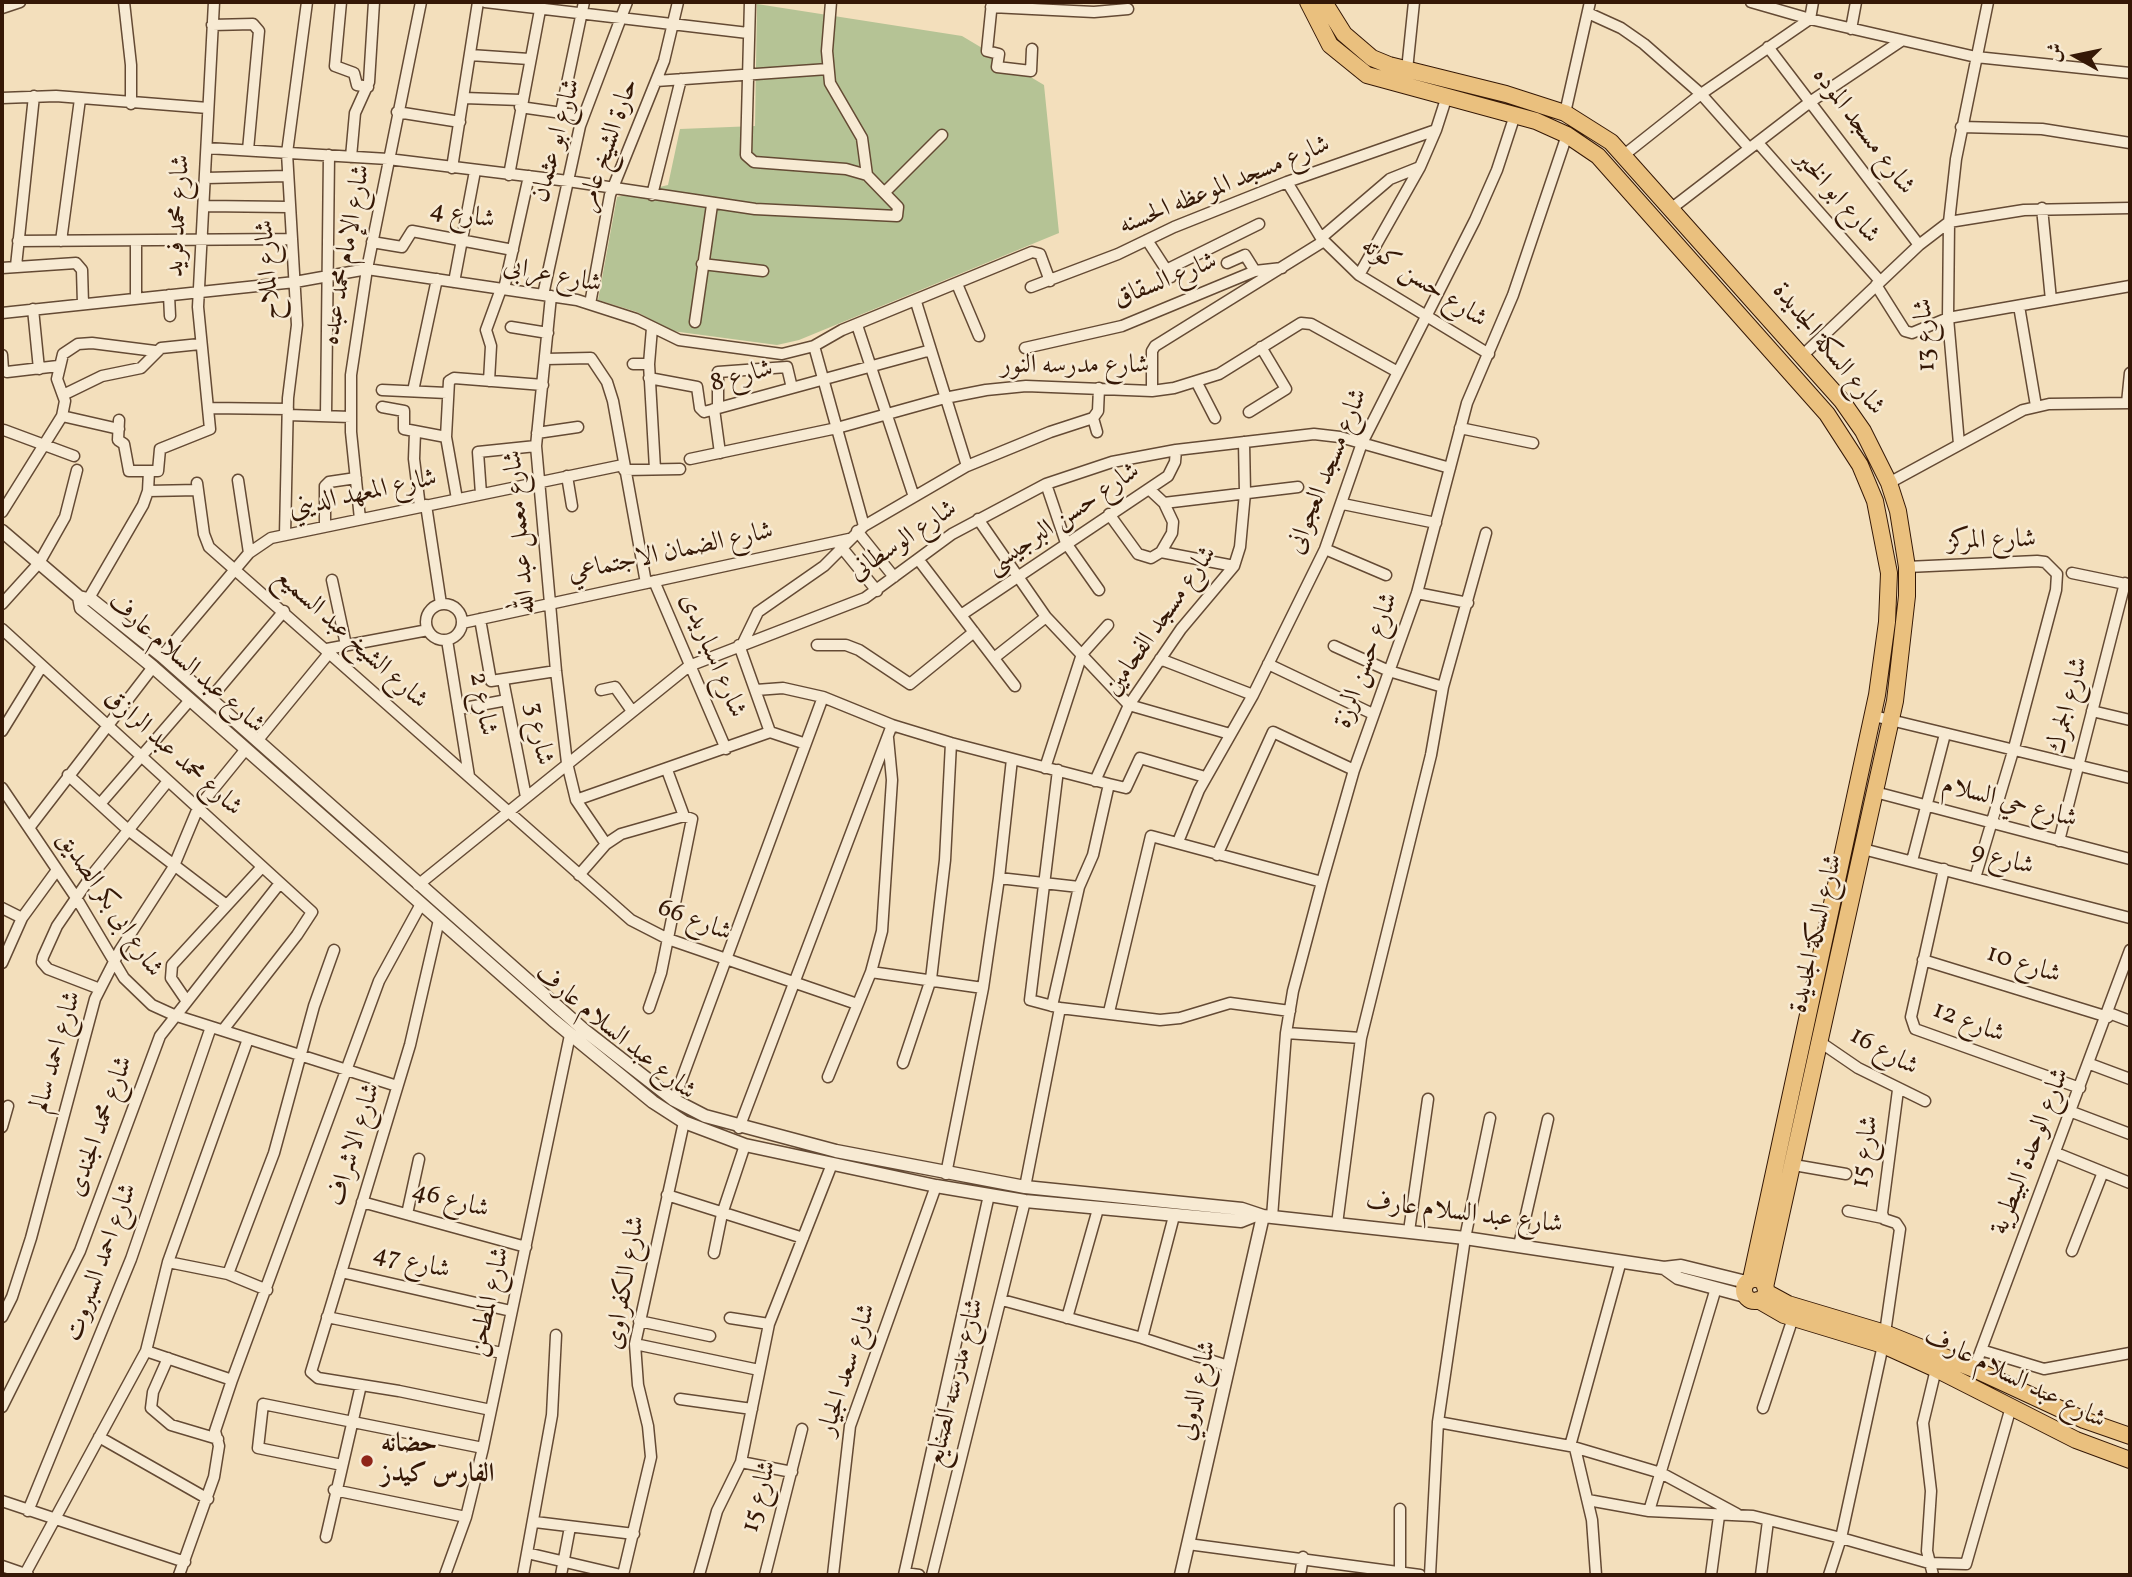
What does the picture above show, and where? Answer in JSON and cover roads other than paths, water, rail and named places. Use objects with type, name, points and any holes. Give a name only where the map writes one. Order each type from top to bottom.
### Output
[{"type":"main road","name":"شارع السكة الجديدة","points":[[1308,2],[1330,45],[1352,65],[1380,81],[1515,115],[1567,135],[1612,169],[1827,414],[1860,464],[1882,525],[1889,573],[1887,622],[1874,716],[1755,1289]]},
{"type":"main road","name":"شارع السكة الجديدة","points":[[1324,2],[1344,34],[1357,47],[1381,62],[1506,94],[1565,113],[1597,131],[1624,155],[1672,208],[1853,416],[1889,483],[1900,520],[1907,567],[1905,624],[1891,721],[1794,1165],[1755,1289]]},
{"type":"main road","name":"شارع عبد السلام عارف","points":[[1755,1289],[1793,1318],[1884,1339],[1936,1368],[1970,1376],[2011,1407],[2076,1440],[2130,1460]]},
{"type":"main road","name":"شارع عبد السلام عارف","points":[[1755,1289],[1970,1376],[2130,1436]]},
{"type":"street","points":[[2,8],[20,2]]},
{"type":"street","points":[[124,2],[131,65],[131,104]]},
{"type":"street","name":"شارع محمد فريد","points":[[149,471],[160,469],[160,449],[208,432],[209,408],[200,344],[198,292],[205,206],[214,2]]},
{"type":"street","name":"شارع الملاح","points":[[285,535],[288,412],[297,326],[288,207],[287,153],[307,2]]},
{"type":"street","points":[[341,2],[335,66],[354,73],[357,85],[368,86]]},
{"type":"street","points":[[351,157],[355,113],[368,86],[374,2]]},
{"type":"street","name":"شارع الإمام محمد عبده","points":[[360,519],[351,416],[351,375],[372,242],[421,2]]},
{"type":"street","points":[[452,168],[478,2]]},
{"type":"street","points":[[485,2],[748,33]]},
{"type":"street","points":[[561,112],[584,2]]},
{"type":"street","name":"شارع ابو عثمان","points":[[547,296],[583,116],[627,2]]},
{"type":"street","name":"حارة الشيخ عامر","points":[[590,304],[612,189],[656,81],[674,25],[678,2]]},
{"type":"street","points":[[207,148],[388,159],[568,181],[712,205],[892,218],[897,216],[898,207],[886,191],[867,175],[856,170],[749,160],[745,149],[750,2]]},
{"type":"street","points":[[824,2],[832,2],[828,69],[837,98],[862,138],[867,175]]},
{"type":"street","points":[[1407,70],[1414,2]]},
{"type":"street","points":[[1751,2],[1810,19],[1976,57],[2130,73]]},
{"type":"street","points":[[1624,155],[1701,94],[1810,19],[1813,2]]},
{"type":"street","points":[[1851,29],[1856,2]]},
{"type":"street","name":"شارع 13","points":[[1959,444],[1948,318],[1949,222],[1961,127],[1988,2]]},
{"type":"street","points":[[1032,49],[1031,71],[997,67],[999,54],[987,51],[991,4],[1094,12],[1128,9]]},
{"type":"street","points":[[1565,113],[1589,7]]},
{"type":"street","name":"شارع ابو الخير","points":[[1589,7],[1644,44],[1754,146],[1878,283],[1905,331],[1912,333],[1948,318]]},
{"type":"street","points":[[509,175],[540,10]]},
{"type":"street","points":[[212,25],[253,24],[259,31],[248,150]]},
{"type":"street","points":[[1672,208],[1810,102],[1901,41]]},
{"type":"street","name":"شارع مسجد الموده","points":[[1768,47],[1919,245]]},
{"type":"street","points":[[470,55],[529,59]]},
{"type":"street","points":[[656,81],[828,69]]},
{"type":"street","points":[[652,195],[681,79]]},
{"type":"street","points":[[2,98],[34,96],[208,108]]},
{"type":"street","points":[[16,266],[34,96]]},
{"type":"street","points":[[464,98],[521,103],[583,116]]},
{"type":"street","points":[[61,242],[80,99]]},
{"type":"street","points":[[1359,275],[1420,167],[1446,99]]},
{"type":"street","points":[[397,112],[460,122]]},
{"type":"street","name":"شارع مسجد العجوانى","points":[[1178,842],[1205,777],[1253,695],[1325,549],[1343,504],[1362,443],[1396,371],[1475,220],[1497,170],[1515,115]]},
{"type":"street","points":[[1961,127],[2042,129],[2130,143]]},
{"type":"street","name":"شارع مسجد الموعظه الحسنه","points":[[1031,287],[1287,182],[1436,130]]},
{"type":"street","points":[[886,191],[942,135]]},
{"type":"street","name":"شارع حسن الرزة","points":[[1264,1216],[1286,1033],[1322,882],[1354,770],[1417,593],[1460,428],[1513,295],[1567,135]]},
{"type":"street","points":[[326,416],[329,360],[326,277],[329,155]]},
{"type":"street","points":[[1152,391],[1152,351],[1155,346],[1323,240],[1390,179],[1420,167]]},
{"type":"street","points":[[454,282],[475,171]]},
{"type":"street","points":[[206,178],[287,176]]},
{"type":"street","points":[[489,381],[491,349],[486,330],[513,250],[529,176]]},
{"type":"street","name":"شارع حسن كوته","points":[[1287,182],[1323,240],[1359,275],[1489,354]]},
{"type":"street","points":[[695,321],[712,205]]},
{"type":"street","points":[[205,206],[288,207]]},
{"type":"street","points":[[2042,208],[2051,300]]},
{"type":"street","points":[[1802,355],[1919,245],[1949,222],[1998,212],[2042,208],[2130,208]]},
{"type":"street","points":[[1147,240],[1169,273],[1259,224]]},
{"type":"street","name":"شارع 4","points":[[372,242],[402,247],[412,231],[513,250]]},
{"type":"street","points":[[18,241],[203,242],[291,239]]},
{"type":"street","points":[[136,241],[136,299]]},
{"type":"street","name":"شارع عرابى","points":[[2,313],[295,282],[367,270],[590,304],[679,340],[766,353],[798,351],[814,346],[857,325],[1034,251],[1040,254],[1050,281]]},
{"type":"street","points":[[1227,263],[1245,255],[1255,271]]},
{"type":"street","points":[[2,268],[76,263],[82,270],[83,304]]},
{"type":"street","points":[[702,264],[763,271]]},
{"type":"street","name":"شارع السقاق","points":[[1025,348],[1122,326],[1255,271],[1282,268]]},
{"type":"street","points":[[413,391],[437,279]]},
{"type":"street","points":[[957,284],[979,336]]},
{"type":"street","points":[[1948,318],[2130,286]]},
{"type":"street","points":[[169,295],[170,316]]},
{"type":"street","name":"شارع معمل عبد الله","points":[[547,296],[548,333],[536,446],[556,671],[567,763],[576,800]]},
{"type":"street","points":[[916,302],[967,466]]},
{"type":"street","points":[[2019,306],[2036,406]]},
{"type":"street","points":[[33,309],[39,369]]},
{"type":"street","name":"شارع مدرسه النور","points":[[691,459],[837,428],[945,398],[1026,386],[1152,391],[1196,383],[1219,374],[1296,324],[1306,323],[1396,371]]},
{"type":"street","points":[[857,325],[868,366],[913,494]]},
{"type":"street","points":[[512,327],[548,333]]},
{"type":"street","points":[[652,327],[649,378],[656,470]]},
{"type":"street","points":[[2,512],[62,416],[65,408],[57,379],[63,354],[78,345],[92,343],[155,351],[200,344]]},
{"type":"street","points":[[814,346],[837,428],[857,532],[894,577]]},
{"type":"street","points":[[1249,412],[1286,389],[1261,347]]},
{"type":"street","name":"شارع 8","points":[[649,378],[695,386],[701,411],[931,350]]},
{"type":"street","points":[[63,396],[102,376],[141,368],[155,351]]},
{"type":"street","points":[[2,355],[2,370],[7,372],[58,366]]},
{"type":"street","name":"شارع اسباريدى","points":[[546,359],[587,358],[598,367],[613,401],[624,468],[650,582],[726,749]]},
{"type":"street","points":[[633,364],[649,364]]},
{"type":"street","points":[[720,453],[716,409],[718,372],[788,368],[792,388]]},
{"type":"street","points":[[1889,483],[2010,416],[2036,406],[2129,403],[2130,373]]},
{"type":"street","points":[[457,499],[446,437],[447,393],[451,379],[543,385]]},
{"type":"street","points":[[1196,383],[1215,418]]},
{"type":"street","points":[[770,732],[741,644],[758,612],[824,566],[839,545],[913,494],[967,466],[1039,436],[1093,418],[1098,411],[1099,388]]},
{"type":"street","points":[[382,390],[447,393]]},
{"type":"street","points":[[382,407],[402,410],[402,427],[446,437]]},
{"type":"street","points":[[209,408],[351,416]]},
{"type":"street","points":[[62,416],[119,425],[118,442],[125,444],[127,470],[149,471],[148,491],[84,598]]},
{"type":"street","points":[[1093,418],[1097,432]]},
{"type":"street","points":[[537,433],[578,427]]},
{"type":"street","points":[[1460,428],[1533,443]]},
{"type":"street","points":[[4,430],[74,456]]},
{"type":"street","points":[[415,432],[414,466],[441,604]]},
{"type":"street","name":"شارع الوسطانى","points":[[418,885],[689,666],[852,604],[877,591],[918,559],[978,519],[1046,484],[1112,462],[1176,450],[1314,434],[1362,443],[1450,468]]},
{"type":"street","name":"شارع مسجد الفحامين","points":[[1095,781],[1129,705],[1181,629],[1234,566],[1240,547],[1245,493],[1244,442]]},
{"type":"street","points":[[481,494],[478,452],[536,446]]},
{"type":"street","name":"شارع حسن البرجيسى","points":[[961,615],[1019,579],[1066,543],[1149,489],[1172,471],[1176,450]]},
{"type":"street","name":"شارع المعهد الديني","points":[[162,656],[235,568],[260,543],[325,526],[567,475],[624,468],[680,469]]},
{"type":"street","points":[[2,604],[39,563],[65,517],[77,470]]},
{"type":"street","points":[[567,475],[572,506]]},
{"type":"street","points":[[325,526],[325,486],[329,482],[356,478]]},
{"type":"street","points":[[238,480],[249,553]]},
{"type":"street","points":[[1046,484],[1066,543],[1099,590]]},
{"type":"street","name":"شارع الشيخ عبد السميع","points":[[148,491],[198,487],[206,542],[509,811]]},
{"type":"street","points":[[1164,503],[1298,487]]},
{"type":"street","points":[[1108,514],[1143,557],[1151,558],[1161,552],[1168,544],[1173,526],[1164,503],[1149,489]]},
{"type":"street","points":[[1343,504],[1436,523]]},
{"type":"street","points":[[978,519],[1046,617],[1129,705],[1230,734]]},
{"type":"street","points":[[1337,1224],[1361,1038],[1431,755],[1443,687],[1486,533]]},
{"type":"street","name":"شارع عبد السلام عارف","points":[[4,536],[162,656],[210,699],[251,745],[421,904],[653,1102],[684,1122],[745,1145],[936,1186],[1025,1201],[1245,1221],[1264,1216]]},
{"type":"street","points":[[839,545],[877,591]]},
{"type":"street","name":"شارع الضمان الاجتماعي","points":[[462,623],[839,545]]},
{"type":"street","points":[[1325,549],[1387,575]]},
{"type":"street","points":[[1161,552],[1234,566]]},
{"type":"street","points":[[918,559],[1015,686]]},
{"type":"street","name":"شارع المركز","points":[[1907,567],[2045,562],[2057,573],[2056,590],[2014,748]]},
{"type":"street","name":"شارع المركز","points":[[2072,573],[2127,584]]},
{"type":"street","points":[[332,580],[346,645]]},
{"type":"street","name":"شارع الجمرك","points":[[2059,841],[2127,584]]},
{"type":"street","points":[[1417,593],[1468,603]]},
{"type":"street","name":"شارع عبد السلام عارف","points":[[84,598],[81,608],[190,699],[251,745],[418,885],[577,1035],[674,1100],[705,1116],[739,1128],[946,1174],[1025,1187],[1242,1209],[1264,1216],[1519,1245],[1664,1268],[1681,1266],[1755,1289]]},
{"type":"street","points":[[441,604],[458,610],[462,623],[459,632],[447,640],[436,638],[428,630],[428,614],[441,604]]},
{"type":"street","points":[[210,699],[284,611]]},
{"type":"street","points":[[994,658],[1046,617]]},
{"type":"street","points":[[480,619],[489,677],[495,682],[556,671]]},
{"type":"street","points":[[1045,768],[1082,654],[1108,625]]},
{"type":"street","name":"شارع محمد عبد الرازق","points":[[2,629],[312,912]]},
{"type":"street","points":[[328,651],[346,645],[428,630]]},
{"type":"street","points":[[817,645],[846,645],[859,650],[910,684],[974,632]]},
{"type":"street","name":"شارع 2","points":[[447,640],[469,776]]},
{"type":"street","points":[[1334,646],[1389,671],[1443,687]]},
{"type":"street","name":"شارع احمد سالم","points":[[2,1317],[12,1297],[31,1238],[87,1021],[100,989],[114,961],[173,868],[198,808],[328,651]]},
{"type":"street","points":[[1160,659],[1253,695]]},
{"type":"street","points":[[1268,664],[1373,715]]},
{"type":"street","points":[[2,731],[42,666]]},
{"type":"street","points":[[29,828],[153,667]]},
{"type":"street","name":"شارع 3","points":[[503,680],[526,797]]},
{"type":"street","points":[[601,690],[615,687],[632,711]]},
{"type":"street","points":[[756,690],[783,688],[823,697],[890,730],[1126,788],[1140,758],[1205,777]]},
{"type":"street","points":[[674,1100],[803,743],[823,697]]},
{"type":"street","points":[[100,804],[190,699]]},
{"type":"street","points":[[459,709],[507,700]]},
{"type":"street","points":[[2092,710],[2130,720]]},
{"type":"street","points":[[1874,716],[2079,763],[2130,778]]},
{"type":"street","points":[[828,1077],[871,972],[883,931],[891,780],[890,730]]},
{"type":"street","points":[[739,1128],[890,730]]},
{"type":"street","points":[[606,844],[576,800],[770,732],[803,743]]},
{"type":"street","points":[[1217,855],[1273,732],[1354,770]]},
{"type":"street","points":[[1912,861],[1945,734]]},
{"type":"street","points":[[903,1063],[931,979],[945,860],[951,743]]},
{"type":"street","points":[[1975,878],[2014,748]]},
{"type":"street","points":[[946,1174],[983,988],[1012,759]]},
{"type":"street","points":[[667,769],[684,816]]},
{"type":"street","points":[[1058,770],[1028,996],[1030,1000],[1056,1007],[1169,1020],[1223,1004],[1290,1011]]},
{"type":"street","points":[[68,775],[173,868],[225,904]]},
{"type":"street","points":[[100,989],[48,969],[42,962],[57,926],[127,829],[168,781]]},
{"type":"street","points":[[1025,1187],[1079,887],[1093,855],[1109,784]]},
{"type":"street","name":"شارع ابى بكر الصديق","points":[[2,788],[137,993],[174,1015],[397,1086]]},
{"type":"street","name":"شارع حي السلام","points":[[1875,792],[2130,859]]},
{"type":"street","name":"شارع 66","points":[[509,811],[642,928],[858,1004]]},
{"type":"street","points":[[579,875],[606,844],[621,834],[684,816],[689,816],[693,823],[668,939],[649,1008]]},
{"type":"street","points":[[1110,1012],[1149,839],[1155,835],[1217,855],[1322,882]]},
{"type":"street","name":"شارع 9","points":[[1863,849],[2130,918]]},
{"type":"street","points":[[186,1000],[171,978],[172,965],[225,904],[262,867]]},
{"type":"street","points":[[3,956],[22,918],[57,870]]},
{"type":"street","name":"شارع 12","points":[[1944,870],[1911,1017],[1915,1029],[2080,1088]]},
{"type":"street","points":[[999,878],[1079,887]]},
{"type":"street","name":"شارع محمد الجندى","points":[[2,1407],[80,1251],[154,1050],[174,1015],[280,883]]},
{"type":"street","points":[[179,1575],[208,1499],[219,1454],[216,1425],[267,1290],[344,1069],[379,981],[421,904]]},
{"type":"street","points":[[2,908],[22,918]]},
{"type":"street","name":"شارع احمد السبروت","points":[[28,1511],[131,1259],[217,1029],[298,935],[312,912]]},
{"type":"street","name":"شارع الاشراف","points":[[361,1385],[318,1378],[314,1376],[311,1366],[421,1004],[439,920]]},
{"type":"street","points":[[228,1274],[274,1153],[300,1055],[334,950]]},
{"type":"street","name":"شارع الوحدة البيطرية","points":[[1970,1376],[2090,1064],[2130,950]]},
{"type":"street","name":"شارع 10","points":[[1923,960],[2130,1021]]},
{"type":"street","points":[[871,972],[983,988]]},
{"type":"street","points":[[1286,1033],[1361,1038]]},
{"type":"street","name":"شارع المطحن","points":[[445,1575],[467,1517],[526,1247],[577,1035]]},
{"type":"street","points":[[2,1566],[27,1575],[146,1351],[168,1262],[248,1038]]},
{"type":"street","name":"شارع 16","points":[[1819,1042],[1898,1090],[1925,1101]]},
{"type":"street","points":[[2090,1064],[2130,1079]]},
{"type":"street","name":"شارع 15","points":[[1884,1339],[1900,1229],[1898,1224],[1883,1218],[1898,1090]]},
{"type":"street","points":[[1409,1231],[1428,1099]]},
{"type":"street","points":[[2,1127],[8,1106]]},
{"type":"street","points":[[2071,1112],[2130,1134]]},
{"type":"street","points":[[1430,1575],[1438,1422],[1465,1238],[1490,1118]]},
{"type":"street","points":[[1519,1245],[1548,1119]]},
{"type":"street","name":"شارع الكفراوى","points":[[622,1575],[651,1457],[648,1426],[638,1385],[635,1344],[684,1122]]},
{"type":"street","points":[[714,1254],[722,1214],[745,1145]]},
{"type":"street","points":[[2056,1153],[2130,1183]]},
{"type":"street","points":[[407,1214],[419,1158]]},
{"type":"street","points":[[699,1575],[714,1519],[741,1462],[769,1324],[832,1164]]},
{"type":"street","points":[[1794,1165],[1846,1174]]},
{"type":"street","points":[[2072,1251],[2103,1172]]},
{"type":"street","name":"شارع سعد الجيار","points":[[833,1575],[850,1426],[936,1186]]},
{"type":"street","points":[[667,1195],[803,1238]]},
{"type":"street","points":[[919,1575],[905,1574],[989,1195]]},
{"type":"street","name":"شارع مدرسه الصنايع","points":[[932,1575],[1025,1201]]},
{"type":"street","name":"شارع 46","points":[[362,1202],[526,1247]]},
{"type":"street","points":[[1067,1318],[1098,1209]]},
{"type":"street","points":[[1848,1211],[1883,1218]]},
{"type":"street","points":[[1142,1338],[1174,1216]]},
{"type":"street","name":"شارع الدولي","points":[[1181,1575],[1264,1216]]},
{"type":"street","points":[[1596,1575],[1588,1500],[1572,1447],[1621,1261]]},
{"type":"street","points":[[168,1262],[228,1274],[267,1290]]},
{"type":"street","name":"شارع عبد السلام عارف","points":[[1664,1268],[1678,1278],[1716,1288],[1755,1289]]},
{"type":"street","name":"شارع 47","points":[[341,1272],[512,1311]]},
{"type":"street","points":[[1649,1511],[1716,1288]]},
{"type":"street","points":[[1002,1300],[1142,1338],[1228,1366]]},
{"type":"street","points":[[327,1317],[502,1353]]},
{"type":"street","points":[[730,1318],[769,1324]]},
{"type":"street","points":[[1763,1408],[1793,1318]]},
{"type":"street","points":[[639,1321],[710,1336]]},
{"type":"street","points":[[523,1575],[535,1522],[552,1415],[556,1335]]},
{"type":"street","points":[[1829,1575],[1841,1538],[1884,1339]]},
{"type":"street","points":[[635,1344],[759,1370]]},
{"type":"street","points":[[1981,1350],[2044,1369],[2130,1353]]},
{"type":"street","points":[[146,1351],[232,1380]]},
{"type":"street","points":[[168,1358],[153,1392],[151,1408],[171,1426],[218,1439]]},
{"type":"street","points":[[1933,1575],[1929,1563],[1931,1491],[1923,1423],[1936,1368]]},
{"type":"street","points":[[326,1537],[334,1490],[361,1385],[491,1410]]},
{"type":"street","points":[[680,1399],[752,1409]]},
{"type":"street","points":[[342,1465],[258,1448],[262,1406],[265,1403],[351,1423],[483,1448]]},
{"type":"street","points":[[1588,1500],[1649,1511],[1739,1515],[1841,1538],[1929,1563],[1962,1565],[1970,1559],[2011,1407]]},
{"type":"street","points":[[1438,1422],[1572,1447],[1661,1473],[1739,1515]]},
{"type":"street","name":"شارع 15","points":[[765,1575],[802,1429]]},
{"type":"street","points":[[99,1437],[208,1499]]},
{"type":"street","points":[[741,1462],[792,1472]]},
{"type":"street","points":[[334,1490],[467,1517]]},
{"type":"street","points":[[3,1505],[185,1562]]},
{"type":"street","points":[[1400,1509],[1400,1572]]},
{"type":"street","points":[[1711,1575],[1719,1516]]},
{"type":"street","points":[[1761,1575],[1768,1521]]},
{"type":"street","points":[[535,1522],[634,1534]]},
{"type":"street","points":[[561,1575],[569,1527]]},
{"type":"street","points":[[1188,1544],[1303,1557],[1343,1569],[1420,1575]]},
{"type":"street","points":[[527,1553],[622,1575]]},
{"type":"street","points":[[1300,1575],[1303,1557]]},
{"type":"place","name":"حضانه الفارس كيدز","points":[[367,1461]]}]
